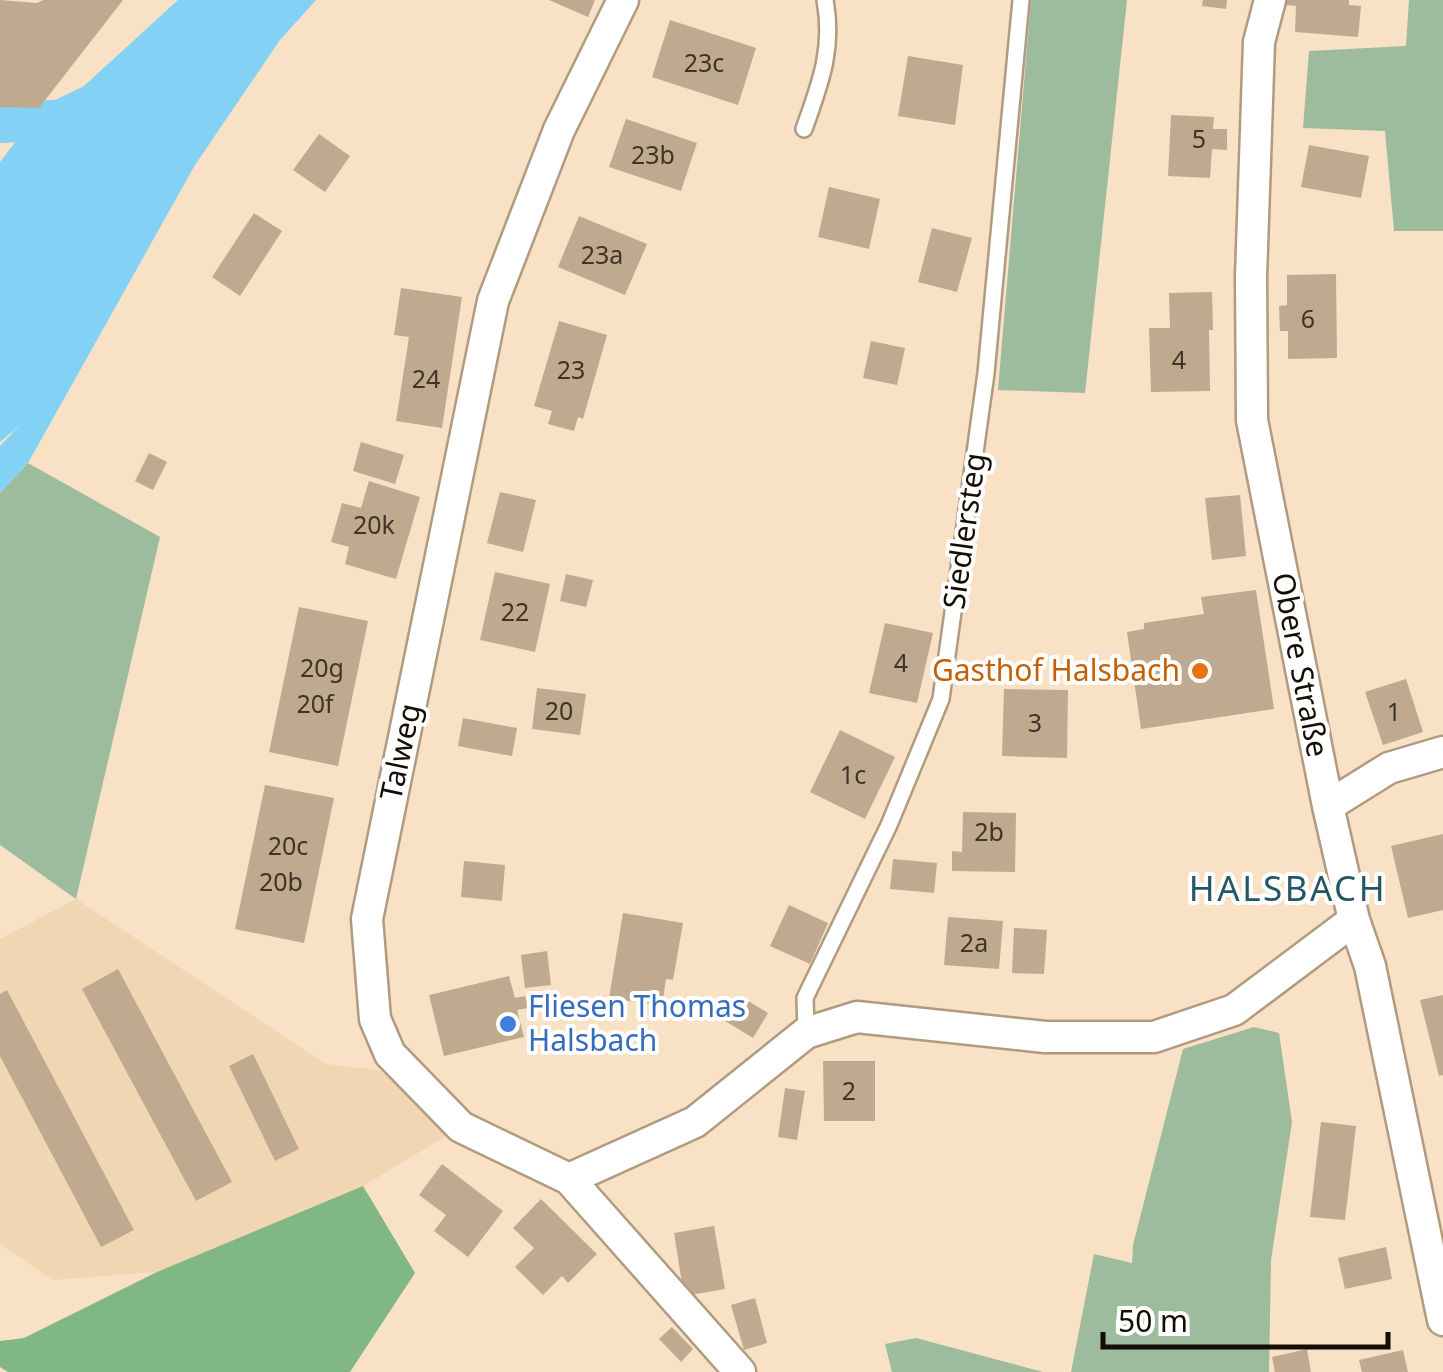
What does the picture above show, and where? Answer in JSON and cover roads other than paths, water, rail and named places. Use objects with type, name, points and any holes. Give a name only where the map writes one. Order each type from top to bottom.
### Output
[{"type":"street","name":"Talweg","points":[[624,0],[559,130],[493,301],[366,919],[376,1019],[390,1054],[461,1126],[569,1179],[740,1372]]},
{"type":"street","name":"Obere Straße","points":[[1270,0],[1259,42],[1251,277],[1252,420],[1328,806],[1354,920],[1370,966],[1443,1320]]},
{"type":"street","points":[[1328,806],[1389,768],[1443,752]]},
{"type":"street","points":[[569,1179],[695,1122],[806,1033],[857,1017],[1045,1037],[1154,1037],[1234,1010],[1354,920]]},
{"type":"lane","points":[[804,129],[826,67],[825,0]]},
{"type":"lane","name":"Siedlersteg","points":[[806,1033],[805,998],[889,825],[941,700],[986,373],[1020,0]]},
{"type":"water","points":[[178,0],[316,0],[280,40],[195,165],[28,463],[0,493],[0,446],[19,426],[0,442],[0,162],[43,106],[84,86]]},
{"type":"waterway","points":[[0,123],[86,118]]},
{"type":"place","name":"Gasthof Halsbach","points":[[1200,671]]},
{"type":"place","name":"Fliesen Thomas Halsbach","points":[[508,1024]]},
{"type":"district","name":"HALSBACH","points":[[1288,889]]}]
